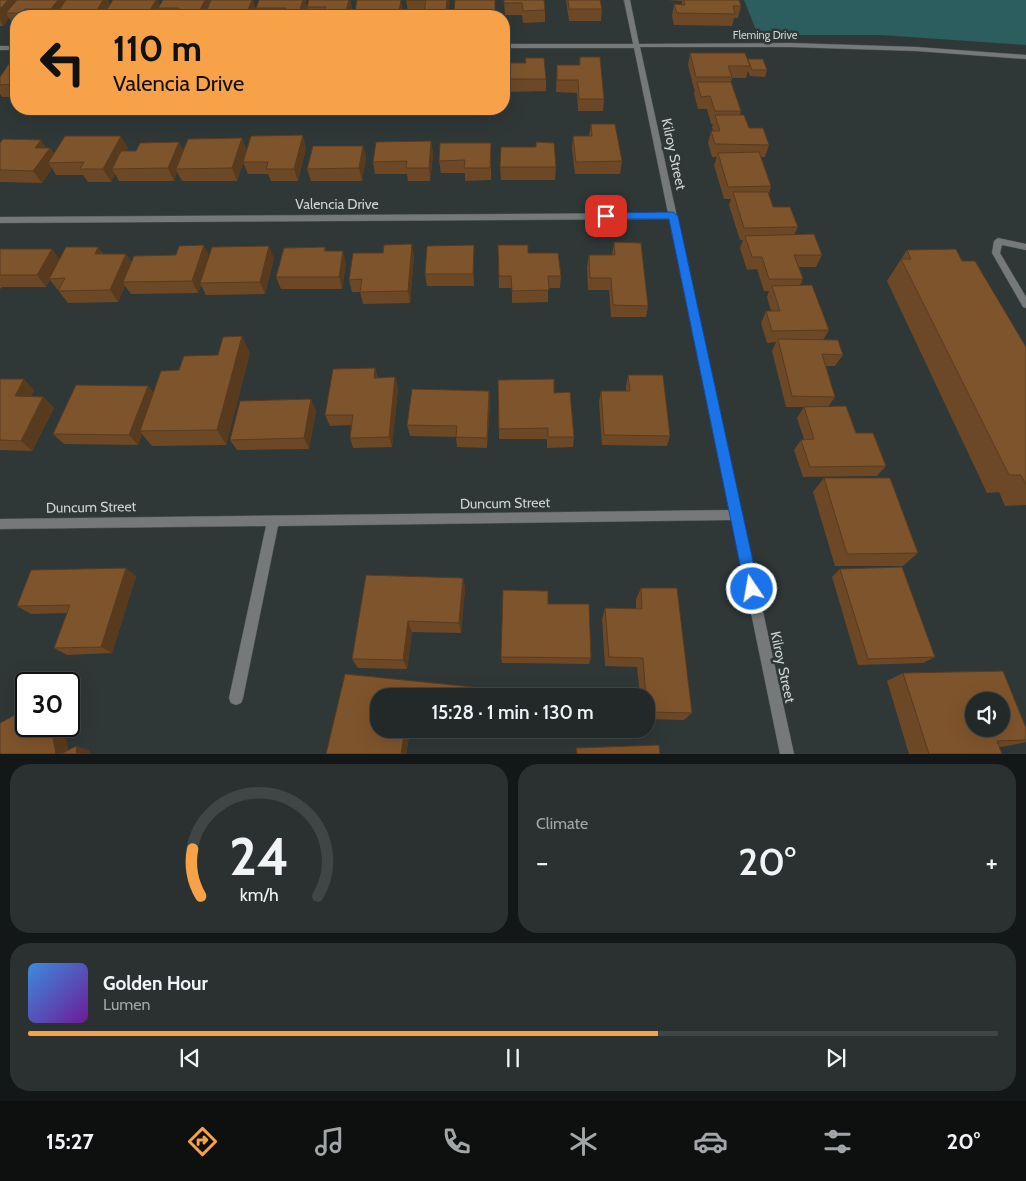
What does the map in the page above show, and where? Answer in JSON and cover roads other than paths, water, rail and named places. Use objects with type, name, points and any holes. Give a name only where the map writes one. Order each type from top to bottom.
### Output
[{"type":"street","name":"Kilroy Street","points":[[628,0],[788,754]]},
{"type":"street","name":"Fleming Drive","points":[[510,46],[856,47],[1026,57]]},
{"type":"street","name":"Valencia Drive","points":[[0,220],[673,216]]},
{"type":"street","points":[[1026,247],[998,241],[996,253],[1026,305]]},
{"type":"street","name":"Duncum Street","points":[[0,524],[737,515]]},
{"type":"street","points":[[236,698],[272,520]]}]
